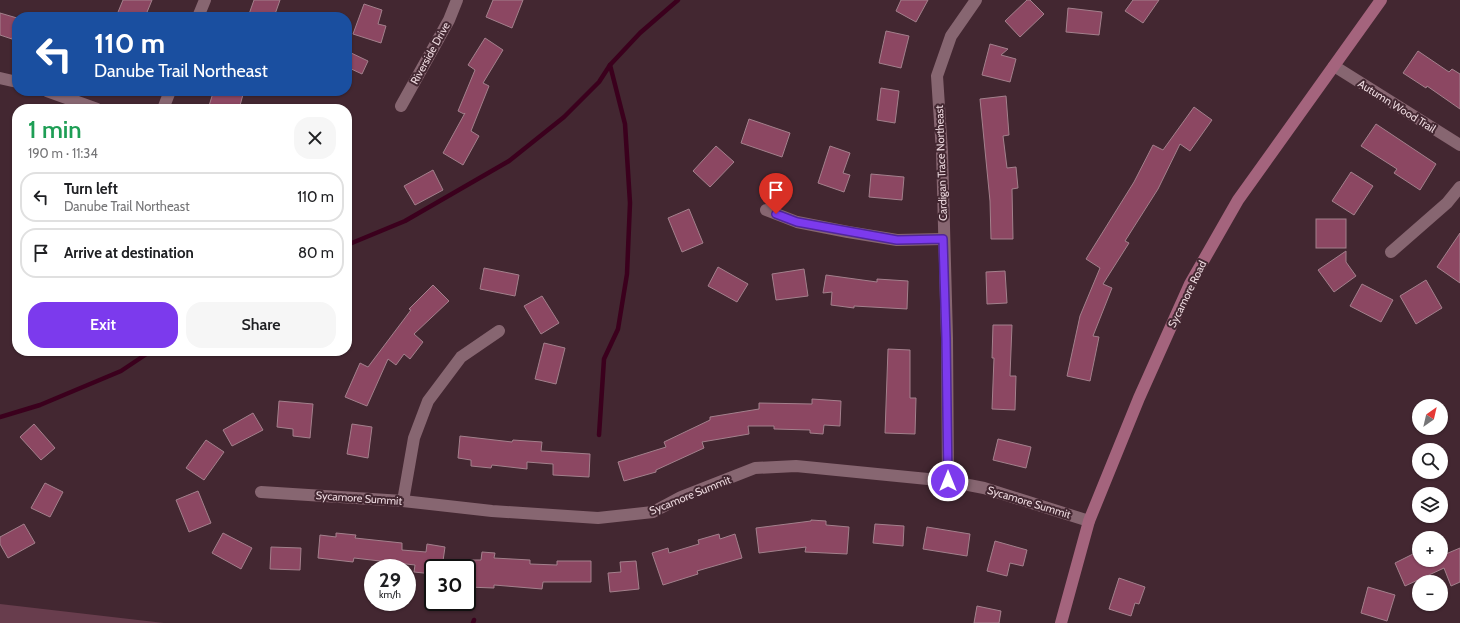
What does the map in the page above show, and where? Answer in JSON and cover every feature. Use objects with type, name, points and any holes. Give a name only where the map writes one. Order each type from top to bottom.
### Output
[{"type":"street","points":[[200,12],[205,0]]},
{"type":"street","name":"Riverside Drive","points":[[401,106],[449,20],[457,0]]},
{"type":"street","name":"Cardigan Trace Northeast","points":[[948,481],[942,152],[937,76],[951,36],[976,0]]},
{"type":"street","name":"Sycamore Road","points":[[1061,623],[1089,521],[1139,398],[1190,284],[1238,200],[1381,0]]},
{"type":"street","name":"Autumn Wood Trail","points":[[1334,66],[1460,145]]},
{"type":"street","points":[[0,78],[12,81]]},
{"type":"street","points":[[61,96],[83,104]]},
{"type":"street","points":[[1391,252],[1447,204],[1460,187]]},
{"type":"street","points":[[766,210],[797,222],[848,232],[897,240],[943,239]]},
{"type":"street","points":[[403,501],[414,438],[428,401],[461,357],[499,331]]},
{"type":"street","name":"Sycamore Summit","points":[[261,492],[403,501],[492,511],[598,518],[653,512],[681,497],[755,468],[796,466],[948,481],[984,488],[1089,521]]},
{"type":"shaded area","points":[[0,604],[164,623],[0,623]]},
{"type":"building","points":[[123,0],[152,0],[147,12],[118,12]]},
{"type":"building","points":[[254,0],[280,0],[276,12],[250,12]]},
{"type":"building","points":[[493,0],[523,0],[512,28],[486,17]]},
{"type":"building","points":[[901,0],[928,0],[916,22],[896,11]]},
{"type":"building","points":[[1027,0],[1030,0],[1044,14],[1020,37],[1005,21]]},
{"type":"building","points":[[1133,0],[1159,0],[1143,23],[1125,11]]},
{"type":"building","points":[[364,4],[382,10],[378,24],[386,26],[381,43],[353,34]]},
{"type":"building","points":[[1068,8],[1102,12],[1099,35],[1066,32]]},
{"type":"building","points":[[0,13],[12,17],[12,39],[0,35]]},
{"type":"building","points":[[886,31],[909,36],[901,68],[879,63]]},
{"type":"building","points":[[485,38],[503,50],[483,83],[489,86],[471,131],[479,136],[463,165],[443,153],[465,113],[464,114],[458,111],[475,70],[468,65]]},
{"type":"building","points":[[990,44],[1008,49],[1001,55],[1016,59],[1010,82],[982,75]]},
{"type":"building","points":[[1418,51],[1449,72],[1452,69],[1460,74],[1460,109],[1427,86],[1426,88],[1403,73]]},
{"type":"building","points":[[352,53],[368,61],[362,74],[352,69]]},
{"type":"building","points":[[881,88],[899,91],[895,123],[877,120]]},
{"type":"building","points":[[212,96],[243,96],[240,104],[210,104]]},
{"type":"building","points":[[1006,96],[1009,135],[1003,136],[1007,168],[1016,167],[1018,188],[1012,189],[1013,239],[991,239],[990,201],[980,99]]},
{"type":"building","points":[[1194,107],[1212,120],[1190,151],[1180,144],[1158,189],[1125,241],[1129,243],[1103,284],[1112,288],[1093,336],[1099,337],[1090,381],[1067,376],[1080,316],[1100,268],[1086,259],[1134,182],[1153,145],[1163,150]]},
{"type":"building","points":[[749,119],[790,133],[782,157],[741,143]]},
{"type":"building","points":[[1376,124],[1436,164],[1420,190],[1394,173],[1397,169],[1361,146]]},
{"type":"building","points":[[716,146],[734,162],[710,187],[693,171]]},
{"type":"building","points":[[830,146],[850,153],[843,173],[850,175],[844,192],[818,183]]},
{"type":"building","points":[[433,170],[443,190],[415,205],[404,186]]},
{"type":"building","points":[[1351,172],[1373,186],[1354,215],[1332,201]]},
{"type":"building","points":[[871,174],[904,177],[902,200],[869,197]]},
{"type":"building","points":[[689,209],[703,243],[682,252],[668,218]]},
{"type":"building","points":[[1316,219],[1346,219],[1346,248],[1316,248]]},
{"type":"building","points":[[1460,233],[1460,283],[1437,267]]},
{"type":"building","points":[[1346,251],[1346,262],[1356,276],[1334,292],[1318,270]]},
{"type":"building","points":[[718,267],[748,284],[737,302],[708,286]]},
{"type":"building","points":[[484,268],[519,275],[515,296],[480,289]]},
{"type":"building","points":[[804,269],[808,296],[776,300],[772,274]]},
{"type":"building","points":[[1005,271],[1007,303],[987,304],[986,272]]},
{"type":"building","points":[[826,275],[877,282],[877,279],[908,281],[907,309],[854,306],[854,308],[831,305],[832,292],[823,293]]},
{"type":"building","points":[[1426,280],[1442,308],[1416,324],[1400,296]]},
{"type":"building","points":[[1362,284],[1393,300],[1381,322],[1350,306]]},
{"type":"building","points":[[433,285],[449,301],[414,334],[423,342],[410,359],[404,354],[396,365],[388,359],[367,406],[345,397],[360,363],[368,367],[411,310],[409,309]]},
{"type":"building","points":[[542,296],[559,323],[541,334],[524,306]]},
{"type":"building","points":[[993,325],[1012,325],[1010,376],[1016,376],[1015,410],[992,409],[994,358],[992,358]]},
{"type":"building","points":[[544,343],[565,348],[556,384],[535,379]]},
{"type":"building","points":[[888,349],[910,350],[910,398],[916,398],[915,434],[885,433]]},
{"type":"building","points":[[812,399],[841,401],[840,426],[824,425],[823,434],[810,433],[810,430],[774,429],[774,426],[748,426],[749,434],[702,442],[704,448],[656,470],[656,472],[624,481],[618,462],[666,447],[664,442],[710,420],[710,417],[759,409],[759,403],[812,404]]},
{"type":"building","points":[[279,401],[313,404],[310,438],[293,436],[293,429],[277,427]]},
{"type":"building","points":[[253,413],[263,430],[232,446],[223,430]]},
{"type":"building","points":[[34,424],[55,448],[41,460],[20,437]]},
{"type":"building","points":[[352,424],[372,427],[368,458],[347,454]]},
{"type":"building","points":[[460,436],[512,442],[513,440],[542,442],[541,451],[590,454],[589,477],[553,475],[553,464],[527,462],[527,469],[492,465],[491,468],[471,466],[471,460],[458,458]]},
{"type":"building","points":[[998,439],[1031,447],[1026,468],[993,460]]},
{"type":"building","points":[[206,440],[224,452],[204,480],[186,468]]},
{"type":"building","points":[[45,483],[63,492],[50,517],[31,508]]},
{"type":"building","points":[[198,491],[211,523],[189,532],[176,500]]},
{"type":"building","points":[[811,520],[826,521],[826,525],[849,527],[847,554],[805,552],[806,547],[759,553],[756,528]]},
{"type":"building","points":[[24,524],[35,543],[8,558],[0,544],[0,537]]},
{"type":"building","points":[[875,524],[904,526],[903,546],[873,543]]},
{"type":"building","points":[[927,527],[970,534],[967,556],[923,549]]},
{"type":"building","points":[[223,533],[252,548],[241,569],[212,553]]},
{"type":"building","points":[[336,533],[356,535],[355,538],[402,543],[402,550],[426,552],[427,544],[445,547],[443,559],[424,559],[424,573],[416,572],[416,559],[354,558],[353,562],[318,558],[320,535],[336,537]]},
{"type":"building","points":[[719,534],[720,539],[735,534],[742,558],[697,571],[698,574],[663,585],[652,553],[668,548],[669,553],[699,544],[698,540]]},
{"type":"building","points":[[995,541],[1027,550],[1023,566],[1010,563],[1007,576],[987,571]]},
{"type":"building","points":[[271,547],[301,548],[300,570],[270,569]]},
{"type":"building","points":[[1460,548],[1460,582],[1451,586],[1444,568],[1429,575],[1412,575],[1412,583],[1405,586],[1395,563],[1412,554],[1412,567],[1448,567],[1448,553]]},
{"type":"building","points":[[482,552],[495,553],[494,558],[530,560],[530,564],[557,565],[557,561],[591,561],[591,582],[543,582],[542,589],[494,585],[494,588],[476,587],[476,560],[481,560]]},
{"type":"building","points":[[636,561],[639,589],[610,592],[608,573],[621,572],[620,562]]},
{"type":"building","points":[[1119,578],[1145,587],[1139,604],[1135,603],[1131,616],[1109,609]]},
{"type":"building","points":[[1368,587],[1395,595],[1387,621],[1361,613]]},
{"type":"building","points":[[977,606],[1001,611],[999,623],[974,623]]},
{"type":"waterway","points":[[352,243],[405,221],[509,161],[564,117],[599,82],[610,65],[640,33],[678,0]]},
{"type":"waterway","points":[[599,435],[604,359],[618,329],[627,274],[630,203],[625,124],[610,65]]},
{"type":"waterway","points":[[0,417],[40,405],[121,371],[144,356]]},
{"type":"route","points":[[776,214],[797,222],[897,240],[943,239],[948,481]]}]
